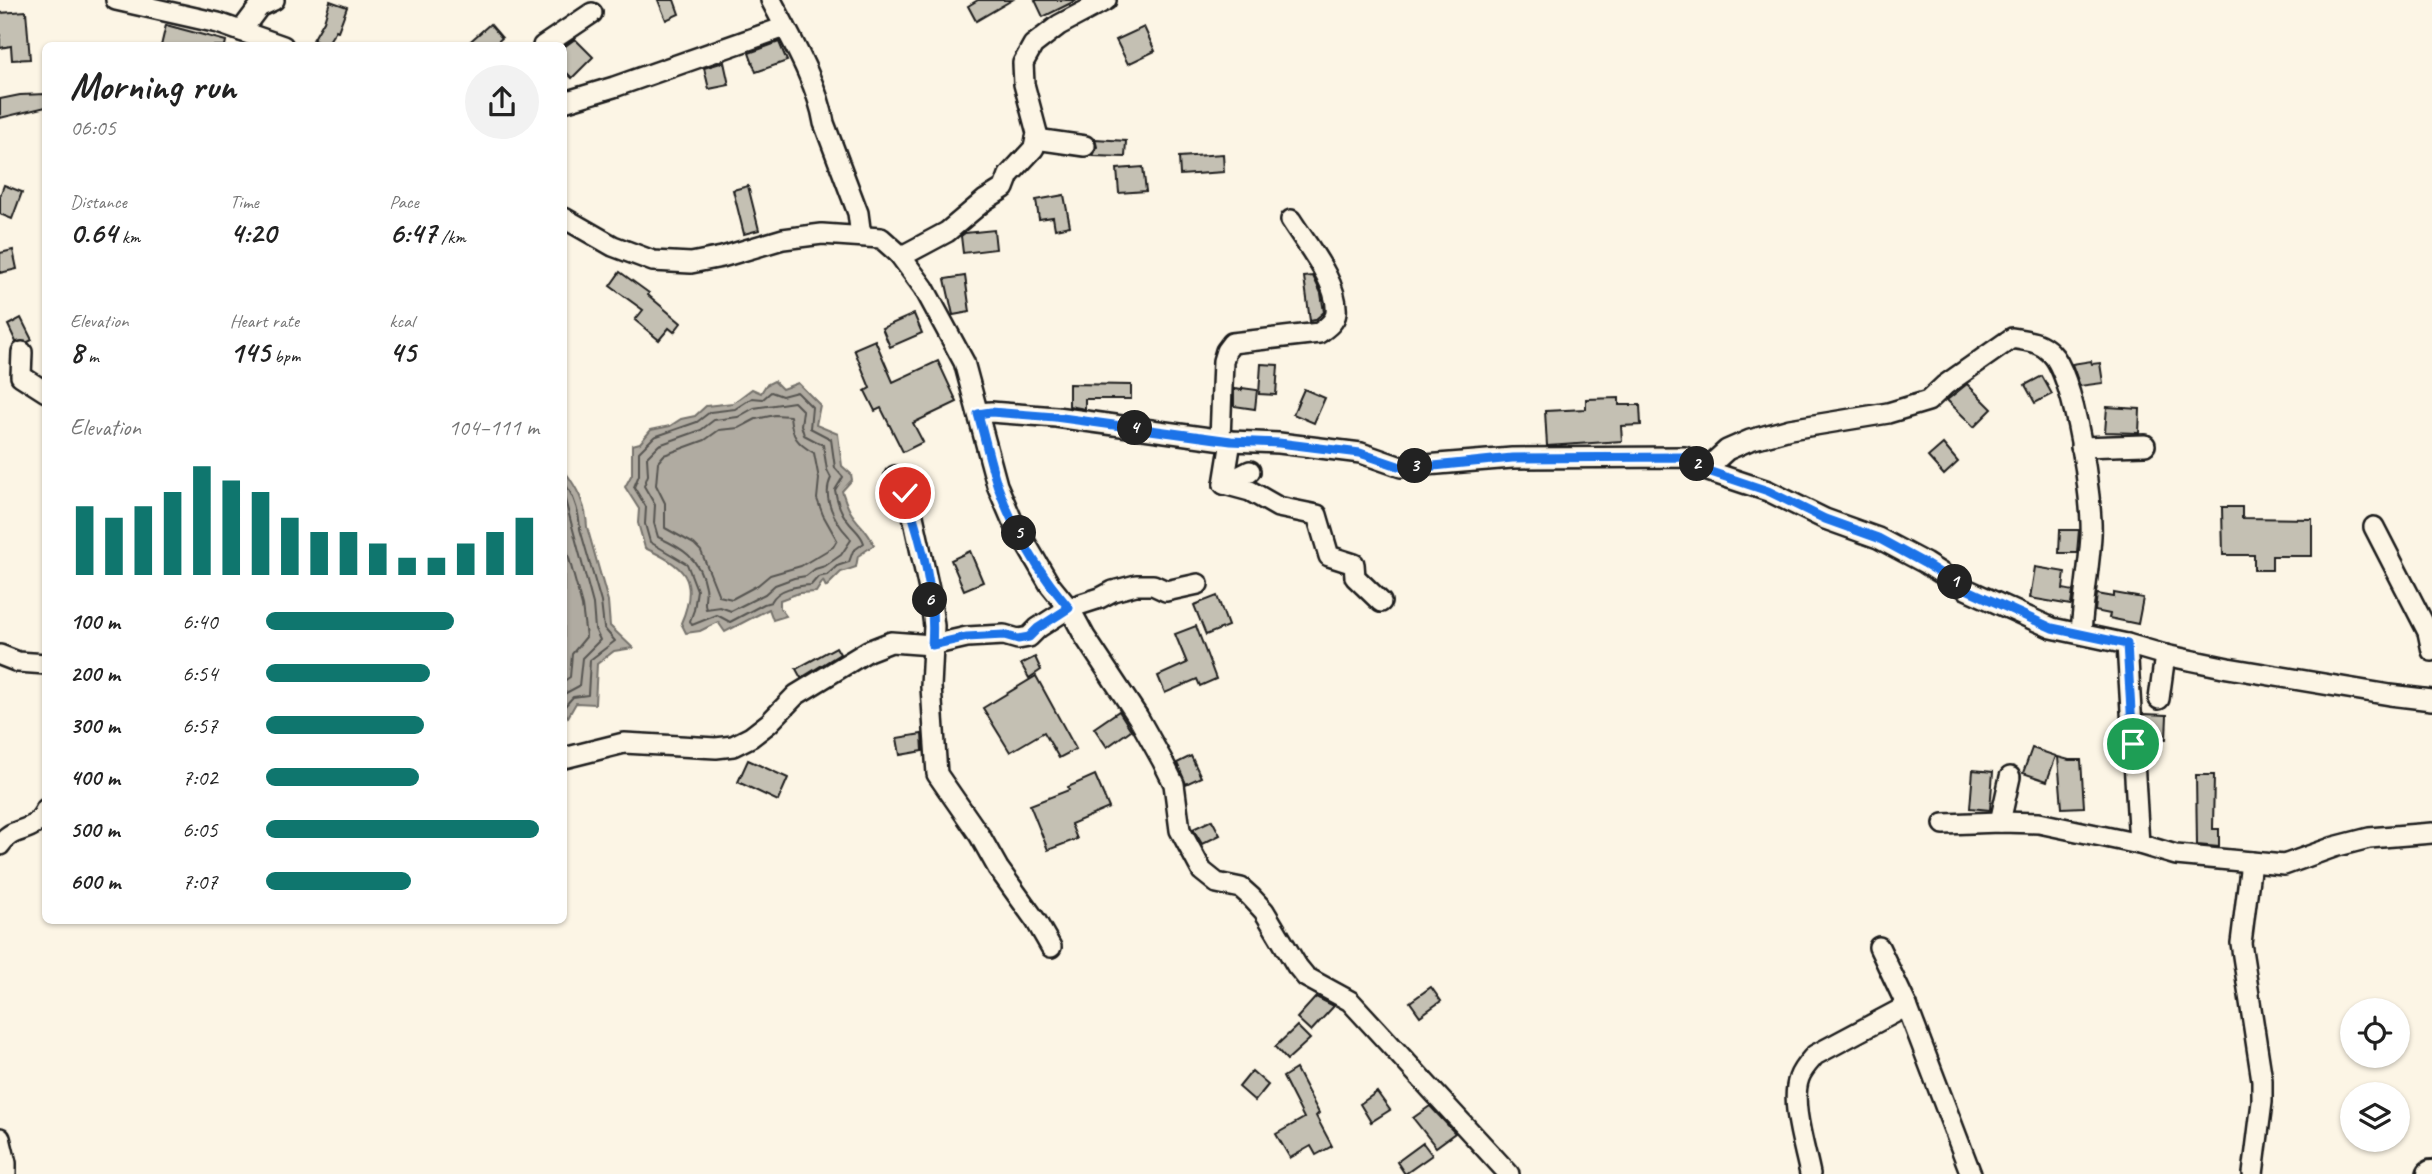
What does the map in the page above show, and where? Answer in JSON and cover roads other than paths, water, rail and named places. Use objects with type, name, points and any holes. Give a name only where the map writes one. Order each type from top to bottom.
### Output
[{"type":"street","points":[[116,0],[241,31],[272,42]]},
{"type":"street","points":[[241,31],[259,7],[274,0]]},
{"type":"street","points":[[771,0],[798,53],[822,112],[858,213],[861,236]]},
{"type":"street","points":[[899,254],[947,232],[985,200],[1004,188],[1009,175],[1034,148],[1037,133],[1024,84],[1023,63],[1033,46],[1062,23],[1107,0]]},
{"type":"street","points":[[549,42],[592,13]]},
{"type":"street","points":[[567,101],[785,27]]},
{"type":"street","points":[[1036,139],[1085,146]]},
{"type":"street","points":[[567,220],[613,246],[653,261],[691,263],[783,239],[822,234],[881,238],[899,254],[923,288],[964,362],[997,485],[1006,507],[1050,585],[1069,608],[1162,760],[1174,784],[1180,830],[1202,870],[1217,884],[1241,888],[1251,897],[1264,911],[1306,977],[1350,1001],[1510,1174]]},
{"type":"street","points":[[1224,484],[1226,440],[1223,361],[1226,351],[1232,343],[1319,333],[1330,325],[1336,314],[1333,290],[1291,220]]},
{"type":"street","points":[[1705,470],[1727,450],[1750,440],[1790,429],[1888,413],[1928,401],[1945,385],[2012,338],[2038,342],[2052,354],[2062,368],[2081,447],[2091,533],[2081,633]]},
{"type":"street","points":[[22,352],[21,376],[42,389]]},
{"type":"street","points":[[978,414],[991,412],[1055,417],[1226,440],[1279,443],[1360,453],[1401,467],[1512,458],[1685,457],[1705,470],[1768,491],[1825,519],[1878,538],[1966,589],[2052,628],[2165,655],[2432,700]]},
{"type":"street","points":[[2081,447],[2145,445]]},
{"type":"street","points":[[1224,484],[1250,471]]},
{"type":"street","points":[[895,476],[905,493],[913,516],[923,556],[934,626],[931,687],[937,774],[980,836],[998,868],[1037,921],[1051,947]]},
{"type":"street","points":[[1250,491],[1269,483]]},
{"type":"street","points":[[1224,484],[1250,491],[1278,507],[1317,515],[1329,555],[1354,564],[1355,577],[1381,602]]},
{"type":"street","points":[[2374,527],[2428,632],[2432,651]]},
{"type":"street","points":[[567,757],[624,743],[716,748],[733,746],[751,737],[769,723],[796,695],[868,651],[891,642],[932,645],[967,637],[1029,637],[1069,608],[1136,585],[1153,585],[1166,591],[1198,584]]},
{"type":"street","points":[[2127,644],[2139,844]]},
{"type":"street","points":[[0,655],[18,662],[42,664]]},
{"type":"street","points":[[2160,699],[2165,655]]},
{"type":"street","points":[[2000,822],[2010,777]]},
{"type":"street","points":[[0,845],[11,833],[25,830],[39,822],[42,816]]},
{"type":"street","points":[[1944,824],[2039,823],[2139,844],[2176,855],[2284,865],[2333,847],[2369,838],[2432,833]]},
{"type":"street","points":[[2251,862],[2241,943],[2262,1080],[2253,1174]]},
{"type":"street","points":[[1879,947],[1907,1006],[1971,1174]]},
{"type":"street","points":[[1810,1174],[1797,1094],[1798,1080],[1804,1068],[1815,1055],[1907,1006]]},
{"type":"street","points":[[0,1138],[6,1174]]},
{"type":"water","points":[[774,381],[782,389],[798,383],[820,405],[816,425],[838,434],[842,466],[851,474],[852,480],[842,491],[850,511],[874,545],[858,556],[856,567],[841,572],[826,587],[823,581],[816,592],[799,593],[780,600],[780,608],[786,616],[773,620],[769,609],[725,632],[718,622],[700,631],[686,633],[681,623],[689,595],[685,576],[670,561],[645,548],[638,523],[639,509],[625,487],[632,474],[632,445],[640,443],[651,430],[695,416],[706,406],[733,403],[752,389],[761,393],[766,385]]},
{"type":"water","points":[[567,475],[583,504],[608,601],[610,626],[633,648],[614,651],[597,664],[595,704],[576,703],[568,717]]}]
